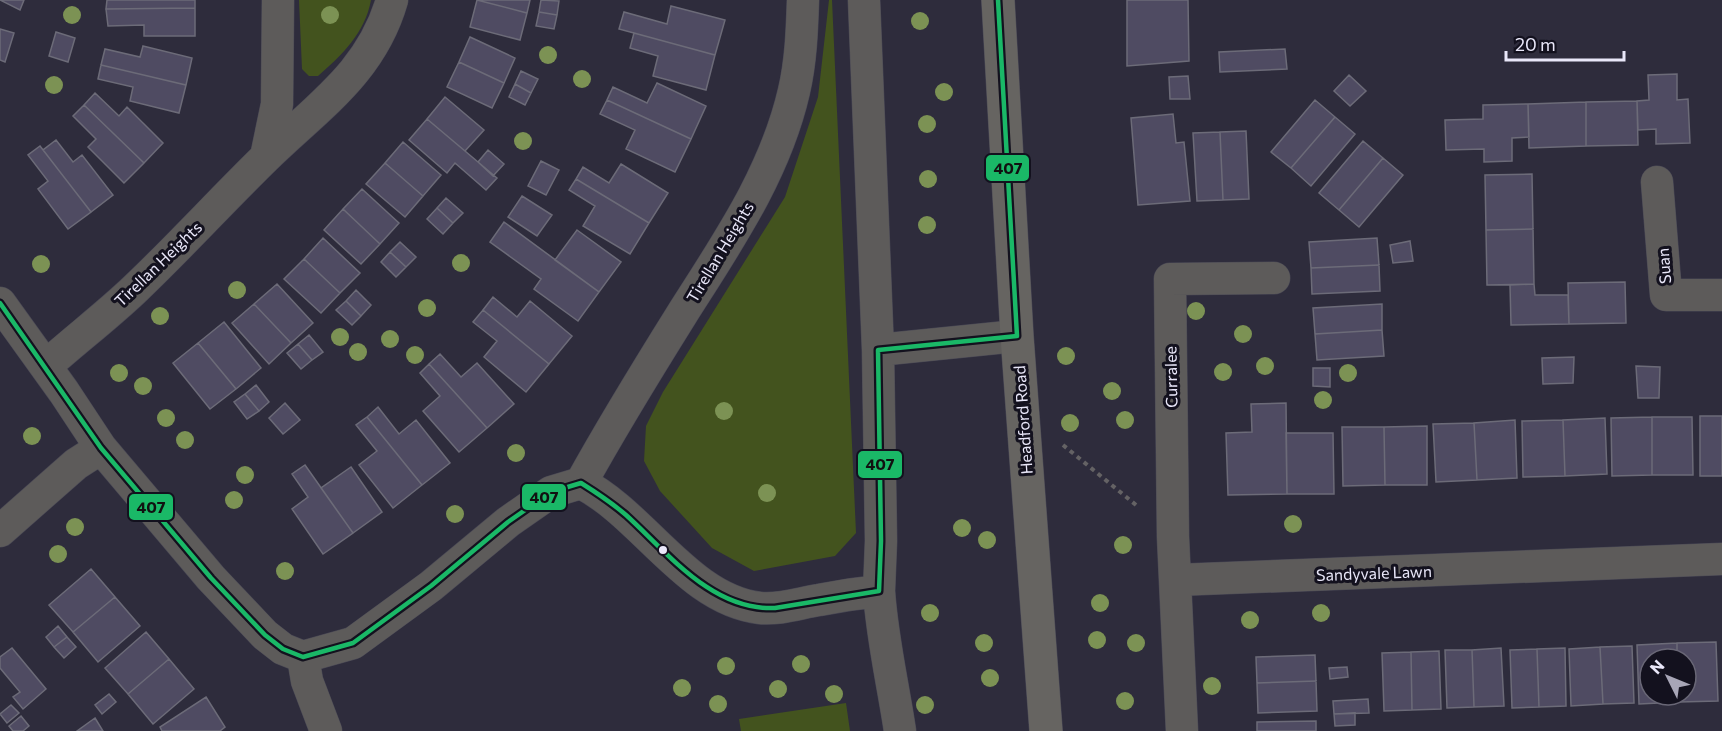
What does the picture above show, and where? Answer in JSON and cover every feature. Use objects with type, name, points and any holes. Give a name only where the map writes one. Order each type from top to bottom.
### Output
[{"type":"main road","name":"Headford Road","points":[[998,0],[1017,336],[1046,731]]},
{"type":"street","points":[[266,157],[278,104],[278,0]]},
{"type":"street","name":"Tirellan Heights","points":[[46,366],[135,289],[266,157],[350,79],[374,46],[385,24],[392,0]]},
{"type":"street","name":"Tirellan Heights","points":[[581,483],[623,407],[744,216],[764,177],[782,134],[795,90],[801,50],[803,0]]},
{"type":"street","points":[[864,0],[878,350],[881,542],[879,591],[882,629],[900,731]]},
{"type":"street","name":"Suan","points":[[1657,182],[1666,295],[1722,295]]},
{"type":"street","name":"Curralee","points":[[1176,580],[1173,537],[1170,279],[1274,278]]},
{"type":"street","points":[[0,303],[101,448],[247,618],[283,649],[303,657],[353,643],[431,586],[508,522],[551,492],[581,483],[603,494],[715,592],[743,605],[776,608],[879,591]]},
{"type":"street","points":[[878,350],[1017,336]]},
{"type":"street","points":[[0,531],[76,464],[101,448]]},
{"type":"street","name":"Sandyvale Lawn","points":[[1176,580],[1722,559]]},
{"type":"street","points":[[1176,580],[1182,731]]},
{"type":"street","points":[[303,657],[307,681],[326,731]]},
{"type":"path","points":[[1056,439],[1173,537]]},
{"type":"green space","points":[[299,0],[371,0],[364,23],[358,33],[336,60],[318,76],[309,76],[302,69]]},
{"type":"green space","points":[[829,0],[832,0],[856,533],[835,556],[754,571],[712,548],[660,491],[644,461],[646,426],[663,392],[785,197],[818,97]]},
{"type":"green space","points":[[846,703],[850,731],[741,731],[739,719]]},
{"type":"building","points":[[0,0],[24,0],[20,10]]},
{"type":"building","points":[[107,0],[195,0],[195,8],[106,9]]},
{"type":"building","points":[[477,0],[530,0],[527,13]]},
{"type":"building","points":[[477,0],[527,13],[520,40],[470,27]]},
{"type":"building","points":[[541,0],[559,1],[557,15],[539,12]]},
{"type":"building","points":[[1127,0],[1188,0],[1189,61],[1127,66]]},
{"type":"building","points":[[671,6],[725,20],[715,55],[619,29],[624,12],[667,24]]},
{"type":"building","points":[[195,8],[195,36],[144,36],[144,25],[108,26],[106,9]]},
{"type":"building","points":[[539,12],[557,15],[554,29],[536,26]]},
{"type":"building","points":[[0,29],[14,33],[5,62],[0,60]]},
{"type":"building","points":[[56,32],[75,38],[68,62],[49,56]]},
{"type":"building","points":[[634,33],[715,55],[706,90],[653,76],[658,56],[630,48]]},
{"type":"building","points":[[470,37],[515,58],[504,83],[459,62]]},
{"type":"building","points":[[143,46],[192,58],[186,85],[101,65],[105,49],[140,57]]},
{"type":"building","points":[[1285,49],[1287,69],[1220,72],[1219,52]]},
{"type":"building","points":[[459,62],[504,83],[492,108],[447,87]]},
{"type":"building","points":[[101,65],[186,85],[179,113],[130,101],[133,87],[98,79]]},
{"type":"building","points":[[521,71],[538,79],[531,93],[515,84]]},
{"type":"building","points":[[1677,74],[1677,100],[1688,99],[1690,143],[1656,144],[1656,129],[1638,130],[1637,101],[1649,100],[1648,75]]},
{"type":"building","points":[[1349,75],[1366,91],[1350,106],[1334,91]]},
{"type":"building","points":[[1188,76],[1190,99],[1170,99],[1169,77]]},
{"type":"building","points":[[657,83],[706,106],[691,139],[607,100],[613,87],[647,103]]},
{"type":"building","points":[[515,84],[531,93],[525,105],[509,97]]},
{"type":"building","points":[[95,93],[119,116],[127,107],[163,143],[144,163],[84,105]]},
{"type":"building","points":[[445,97],[484,130],[465,151],[427,119]]},
{"type":"building","points":[[607,100],[691,139],[675,172],[626,149],[635,130],[600,114]]},
{"type":"building","points":[[1315,100],[1335,117],[1291,168],[1271,152]]},
{"type":"building","points":[[1637,101],[1638,145],[1586,146],[1586,102]]},
{"type":"building","points":[[1586,102],[1586,146],[1529,148],[1528,104]]},
{"type":"building","points":[[1528,104],[1529,137],[1512,138],[1512,161],[1484,162],[1484,149],[1446,150],[1445,120],[1483,119],[1483,105]]},
{"type":"building","points":[[84,105],[144,163],[124,183],[88,147],[96,139],[73,116]]},
{"type":"building","points":[[1173,114],[1176,143],[1184,142],[1190,201],[1138,205],[1131,118]]},
{"type":"building","points":[[1335,117],[1355,134],[1311,186],[1291,168]]},
{"type":"building","points":[[427,119],[497,178],[486,190],[455,163],[447,173],[409,140]]},
{"type":"building","points":[[1246,131],[1249,199],[1223,200],[1220,132]]},
{"type":"building","points":[[1220,132],[1223,200],[1197,201],[1193,133]]},
{"type":"building","points":[[56,140],[73,162],[82,155],[113,195],[91,212],[43,150]]},
{"type":"building","points":[[1363,141],[1383,158],[1339,210],[1319,193]]},
{"type":"building","points":[[403,142],[441,175],[423,196],[385,163]]},
{"type":"building","points":[[40,146],[91,212],[68,229],[38,189],[48,181],[28,155]]},
{"type":"building","points":[[488,150],[504,164],[493,176],[478,162]]},
{"type":"building","points":[[1383,158],[1403,175],[1359,227],[1339,210]]},
{"type":"building","points":[[541,161],[559,170],[546,195],[528,186]]},
{"type":"building","points":[[385,163],[423,196],[405,217],[366,184]]},
{"type":"building","points":[[621,164],[668,193],[649,223],[576,179],[583,167],[609,183]]},
{"type":"building","points":[[1532,174],[1533,229],[1486,230],[1485,175]]},
{"type":"building","points":[[576,179],[649,223],[630,254],[583,226],[595,206],[569,190]]},
{"type":"building","points":[[362,189],[399,223],[380,244],[343,209]]},
{"type":"building","points":[[522,196],[552,215],[537,236],[508,217]]},
{"type":"building","points":[[446,198],[463,213],[453,223],[437,208]]},
{"type":"building","points":[[437,208],[453,223],[443,234],[427,219]]},
{"type":"building","points":[[343,209],[380,244],[361,264],[324,230]]},
{"type":"building","points":[[504,222],[599,292],[578,321],[534,289],[541,279],[490,242]]},
{"type":"building","points":[[1533,229],[1534,284],[1487,285],[1486,230]]},
{"type":"building","points":[[577,230],[621,262],[599,292],[555,260]]},
{"type":"building","points":[[323,238],[360,273],[340,293],[304,259]]},
{"type":"building","points":[[1377,238],[1379,265],[1311,268],[1309,242]]},
{"type":"building","points":[[1410,241],[1413,261],[1393,263],[1390,245]]},
{"type":"building","points":[[400,242],[416,257],[406,267],[390,252]]},
{"type":"building","points":[[390,252],[406,267],[396,277],[381,262]]},
{"type":"building","points":[[304,259],[340,293],[321,313],[284,279]]},
{"type":"building","points":[[1379,265],[1380,291],[1312,294],[1311,268]]},
{"type":"building","points":[[1625,282],[1626,323],[1569,324],[1568,283]]},
{"type":"building","points":[[277,284],[313,323],[291,343],[254,304]]},
{"type":"building","points":[[1534,284],[1535,295],[1568,295],[1569,324],[1511,325],[1510,285]]},
{"type":"building","points":[[356,290],[371,305],[361,316],[346,301]]},
{"type":"building","points":[[493,297],[517,317],[530,301],[572,336],[549,364],[483,310]]},
{"type":"building","points":[[346,301],[361,316],[352,325],[336,310]]},
{"type":"building","points":[[254,304],[291,343],[269,364],[232,323]]},
{"type":"building","points":[[1382,304],[1382,330],[1315,334],[1313,308]]},
{"type":"building","points":[[483,310],[549,364],[526,392],[484,357],[497,341],[473,322]]},
{"type":"building","points":[[224,322],[261,368],[236,389],[198,343]]},
{"type":"building","points":[[1382,330],[1384,356],[1317,360],[1315,334]]},
{"type":"building","points":[[309,335],[323,352],[312,360],[298,344]]},
{"type":"building","points":[[198,343],[236,389],[210,409],[173,363]]},
{"type":"building","points":[[298,344],[312,360],[301,369],[287,353]]},
{"type":"building","points":[[440,354],[461,377],[477,363],[514,404],[487,428],[429,364]]},
{"type":"building","points":[[1574,357],[1573,383],[1543,384],[1542,358]]},
{"type":"building","points":[[429,364],[487,428],[459,452],[423,411],[440,396],[420,373]]},
{"type":"building","points":[[1636,366],[1660,367],[1659,398],[1638,398]]},
{"type":"building","points":[[1313,368],[1330,368],[1330,387],[1313,386]]},
{"type":"building","points":[[256,385],[269,402],[259,411],[245,394]]},
{"type":"building","points":[[245,394],[259,411],[247,419],[234,402]]},
{"type":"building","points":[[285,403],[300,420],[283,434],[269,418]]},
{"type":"building","points":[[1286,403],[1287,494],[1228,495],[1226,433],[1252,432],[1251,404]]},
{"type":"building","points":[[378,407],[399,434],[416,420],[450,463],[422,485],[367,417]]},
{"type":"building","points":[[1700,416],[1722,416],[1722,476],[1700,476]]},
{"type":"building","points":[[367,417],[422,485],[393,508],[359,465],[377,451],[356,425]]},
{"type":"building","points":[[1652,417],[1692,417],[1693,475],[1652,475]]},
{"type":"building","points":[[1652,417],[1652,475],[1612,476],[1611,418]]},
{"type":"building","points":[[1605,418],[1607,474],[1565,476],[1563,420]]},
{"type":"building","points":[[1515,420],[1517,478],[1477,480],[1474,423]]},
{"type":"building","points":[[1563,420],[1565,476],[1523,477],[1522,421]]},
{"type":"building","points":[[1474,423],[1477,480],[1436,482],[1433,424]]},
{"type":"building","points":[[1427,426],[1427,485],[1385,485],[1384,427]]},
{"type":"building","points":[[1342,427],[1384,427],[1385,485],[1343,486]]},
{"type":"building","points":[[1286,433],[1333,433],[1334,494],[1287,494]]},
{"type":"building","points":[[305,465],[353,533],[323,554],[292,509],[308,497],[292,474]]},
{"type":"building","points":[[351,467],[382,512],[353,533],[321,488]]},
{"type":"building","points":[[91,569],[115,597],[73,632],[49,605]]},
{"type":"building","points":[[115,597],[140,626],[98,662],[73,632]]},
{"type":"building","points":[[58,626],[67,637],[54,647],[46,637]]},
{"type":"building","points":[[146,632],[169,659],[128,694],[105,668]]},
{"type":"building","points":[[67,637],[76,647],[64,658],[54,647]]},
{"type":"building","points":[[1716,642],[1718,701],[1698,702],[1698,647],[1677,647],[1677,643]]},
{"type":"building","points":[[1677,643],[1677,647],[1638,647],[1638,674],[1637,645]]},
{"type":"building","points":[[1632,646],[1634,703],[1603,704],[1600,647]]},
{"type":"building","points":[[1600,647],[1603,704],[1571,706],[1569,649]]},
{"type":"building","points":[[12,648],[46,689],[23,709],[13,697],[20,692],[0,668],[0,657]]},
{"type":"building","points":[[1501,648],[1504,706],[1474,707],[1472,650]]},
{"type":"building","points":[[1565,648],[1566,706],[1539,707],[1537,649]]},
{"type":"building","points":[[1537,649],[1539,707],[1512,708],[1510,650]]},
{"type":"building","points":[[1445,650],[1472,650],[1474,707],[1447,708]]},
{"type":"building","points":[[1439,651],[1441,709],[1412,710],[1411,652]]},
{"type":"building","points":[[1411,652],[1412,710],[1384,711],[1382,653]]},
{"type":"building","points":[[1315,655],[1316,681],[1257,683],[1256,657]]},
{"type":"building","points":[[169,659],[194,689],[153,724],[128,694]]},
{"type":"building","points":[[1347,667],[1348,677],[1330,679],[1329,668]]},
{"type":"building","points":[[1316,681],[1317,711],[1258,713],[1257,683]]},
{"type":"building","points":[[109,694],[116,702],[102,714],[95,705]]},
{"type":"building","points":[[206,697],[225,727],[220,731],[162,731],[160,727]]},
{"type":"building","points":[[1368,699],[1369,713],[1334,714],[1333,701]]},
{"type":"building","points":[[11,705],[19,713],[7,723],[0,714]]},
{"type":"building","points":[[1355,713],[1355,725],[1335,726],[1334,714]]},
{"type":"building","points":[[21,716],[29,726],[23,731],[13,731],[9,726]]},
{"type":"building","points":[[95,718],[103,731],[77,731]]},
{"type":"building","points":[[1316,721],[1316,731],[1257,731],[1257,722]]},
{"type":"transit line","name":"407","points":[[998,0],[1017,336]]},
{"type":"transit line","name":"407","points":[[0,303],[101,448],[211,578],[265,635],[283,649],[303,657],[353,643],[431,586],[508,522],[551,492],[581,483],[626,515],[693,577],[711,590],[731,600],[752,606],[775,608],[879,591],[881,541],[878,350],[1017,336]]}]
